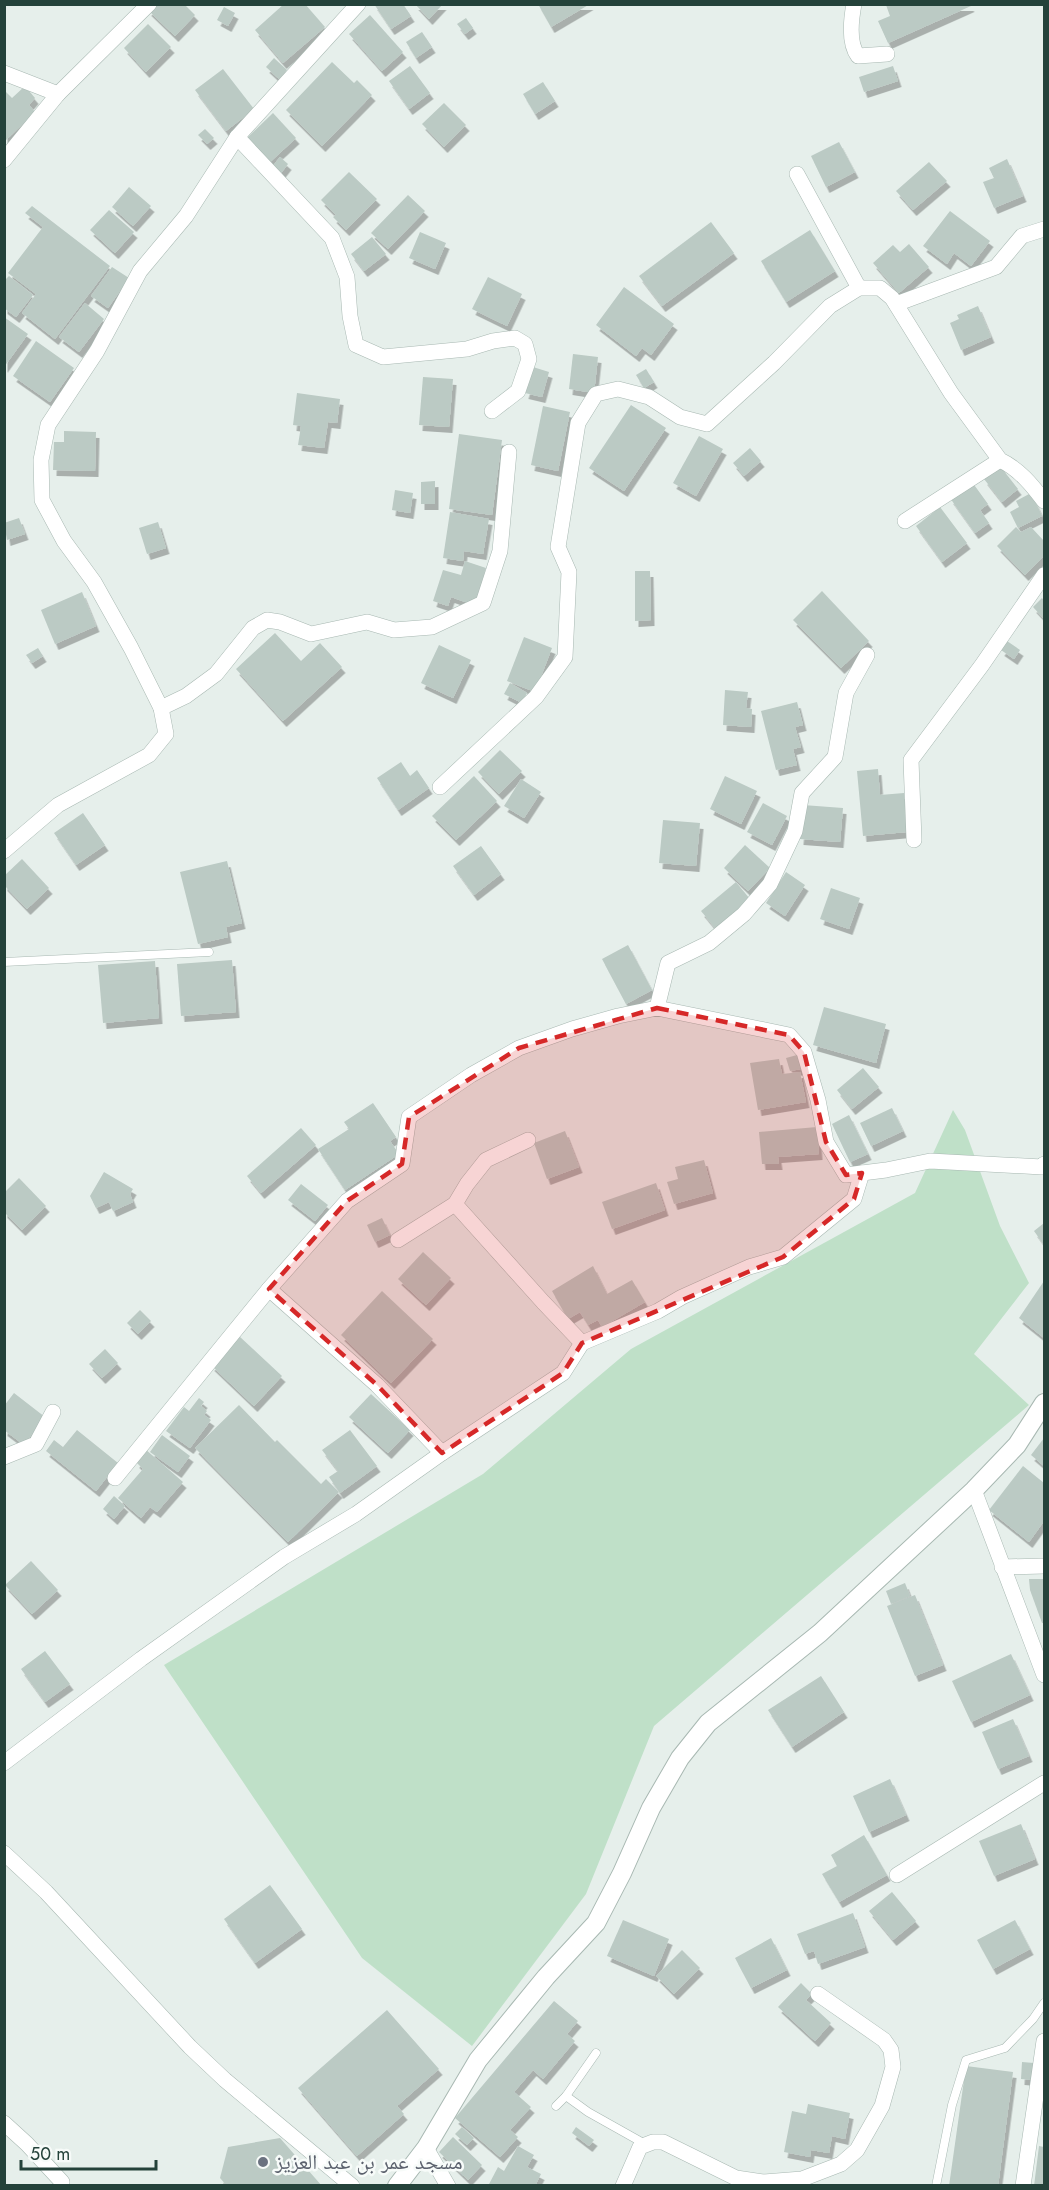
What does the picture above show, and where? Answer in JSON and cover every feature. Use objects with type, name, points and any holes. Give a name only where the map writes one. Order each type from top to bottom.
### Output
[{"type":"street","points":[[4,160],[58,94],[149,4]]},
{"type":"street","points":[[4,851],[58,805],[149,755],[166,734],[161,708],[94,582],[64,541],[42,500],[41,460],[48,425],[97,351],[140,271],[186,216],[237,137],[358,4]]},
{"type":"street","points":[[854,4],[853,49],[858,56],[887,54]]},
{"type":"street","points":[[4,73],[58,94]]},
{"type":"street","points":[[237,137],[332,238],[347,277],[350,315],[356,345],[383,357],[467,349],[493,341],[515,338],[525,344],[529,359],[518,391],[492,411]]},
{"type":"street","points":[[797,174],[859,288]]},
{"type":"street","points":[[896,304],[996,267],[1022,236],[1044,229]]},
{"type":"street","points":[[440,787],[536,697],[566,657],[569,572],[558,547],[578,423],[596,394],[618,389],[649,397],[680,417],[707,424],[774,363],[830,306],[859,288],[880,288],[896,304],[951,393],[1000,460],[1012,466],[1044,501]]},
{"type":"street","points":[[161,708],[186,696],[216,674],[253,628],[267,620],[280,622],[311,634],[367,622],[394,630],[432,627],[483,603],[500,551],[509,452]]},
{"type":"street","points":[[906,521],[1000,460]]},
{"type":"street","points":[[914,840],[910,760],[982,665],[1044,575]]},
{"type":"street","points":[[657,1008],[668,963],[709,943],[744,914],[770,884],[795,831],[802,793],[835,757],[846,693],[867,655]]},
{"type":"street","points":[[115,1478],[269,1289],[347,1201],[402,1164],[409,1117],[471,1075],[519,1048],[572,1029],[657,1008],[789,1035],[804,1052],[818,1100],[826,1142],[846,1175],[930,1161],[1042,1167],[1044,1164]]},
{"type":"street","points":[[398,1240],[455,1204],[486,1160],[528,1140]]},
{"type":"street","points":[[4,1763],[284,1557],[356,1514],[442,1453],[563,1373],[582,1343],[658,1311],[682,1297],[749,1267],[783,1257],[854,1198],[862,1173]]},
{"type":"street","points":[[455,1204],[582,1343]]},
{"type":"street","points":[[269,1289],[377,1385],[442,1453]]},
{"type":"street","points":[[397,2186],[426,2148],[478,2060],[546,1977],[596,1923],[622,1873],[651,1808],[680,1758],[708,1723],[820,1633],[974,1490],[1017,1445],[1044,1403]]},
{"type":"street","points":[[4,1457],[36,1444],[53,1412]]},
{"type":"street","points":[[974,1490],[1044,1675]]},
{"type":"street","points":[[1002,1567],[1044,1566]]},
{"type":"street","points":[[897,1875],[1044,1783]]},
{"type":"street","points":[[4,1853],[46,1892],[190,2047],[225,2080],[352,2186]]},
{"type":"street","points":[[623,2186],[640,2148],[653,2142],[663,2142],[736,2178],[764,2182],[802,2179],[841,2164],[857,2150],[882,2106],[893,2067],[891,2050],[884,2040],[818,1994]]},
{"type":"street","points":[[1023,2186],[1044,2040]]},
{"type":"street","points":[[4,2123],[62,2182],[61,2186]]},
{"type":"street","points":[[426,2148],[448,2186]]},
{"type":"lane","points":[[4,962],[209,952]]},
{"type":"lane","points":[[936,2186],[952,2105],[966,2060],[1005,2048],[1033,2019],[1044,2003]]},
{"type":"lane","points":[[556,2106],[566,2096],[596,2052]]},
{"type":"lane","points":[[566,2096],[588,2112],[646,2145]]},
{"type":"highlighted area","points":[[657,1008],[789,1035],[804,1052],[826,1142],[846,1175],[862,1173],[854,1199],[783,1257],[582,1343],[563,1373],[442,1453],[377,1385],[269,1289],[347,1201],[402,1164],[409,1117],[519,1048]]},
{"type":"green space","points":[[953,1110],[965,1130],[1000,1226],[1029,1283],[974,1354],[1029,1405],[654,1726],[586,1894],[472,2046],[362,1958],[164,1665],[483,1474],[631,1349],[915,1193]]},
{"type":"building","points":[[153,4],[184,4],[195,15],[175,36],[148,10]]},
{"type":"building","points":[[284,4],[305,4],[325,27],[283,63],[255,30]]},
{"type":"building","points":[[374,4],[403,4],[411,16],[391,29]]},
{"type":"building","points":[[415,4],[443,4],[429,19]]},
{"type":"building","points":[[538,4],[590,4],[551,27]]},
{"type":"building","points":[[886,5],[971,6],[888,43],[878,21],[890,16]]},
{"type":"building","points":[[224,7],[235,13],[228,26],[217,20]]},
{"type":"building","points":[[370,15],[403,52],[382,71],[349,34]]},
{"type":"building","points":[[466,18],[473,28],[465,34],[457,24]]},
{"type":"building","points":[[148,24],[171,47],[146,72],[124,48]]},
{"type":"building","points":[[422,32],[432,47],[416,58],[406,42]]},
{"type":"building","points":[[274,58],[287,70],[279,79],[266,67]]},
{"type":"building","points":[[332,62],[354,83],[357,80],[372,95],[322,146],[286,110]]},
{"type":"building","points":[[410,66],[430,93],[409,109],[389,81]]},
{"type":"building","points":[[893,66],[898,81],[864,92],[859,77]]},
{"type":"building","points":[[223,69],[254,109],[226,131],[195,90]]},
{"type":"building","points":[[543,82],[555,101],[535,114],[523,94]]},
{"type":"building","points":[[25,86],[35,98],[29,105],[35,112],[4,142],[4,90],[12,98]]},
{"type":"building","points":[[444,103],[466,125],[444,147],[422,124]]},
{"type":"building","points":[[273,113],[296,138],[269,163],[246,139]]},
{"type":"building","points":[[205,129],[214,138],[207,144],[198,135]]},
{"type":"building","points":[[839,142],[855,172],[826,187],[811,156]]},
{"type":"building","points":[[280,157],[288,164],[281,173],[273,166]]},
{"type":"building","points":[[1007,159],[1023,196],[994,208],[983,182],[994,178],[989,168]]},
{"type":"building","points":[[929,162],[947,181],[913,210],[896,191]]},
{"type":"building","points":[[349,172],[377,199],[346,230],[333,217],[336,215],[321,200]]},
{"type":"building","points":[[129,187],[151,206],[133,226],[112,207]]},
{"type":"building","points":[[408,195],[425,211],[388,249],[371,233]]},
{"type":"building","points":[[32,206],[110,266],[55,339],[22,313],[36,294],[8,273],[43,227],[25,213]]},
{"type":"building","points":[[109,210],[134,232],[115,253],[90,230]]},
{"type":"building","points":[[950,211],[990,241],[971,266],[954,253],[947,264],[923,246]]},
{"type":"building","points":[[711,222],[734,253],[662,306],[639,276]]},
{"type":"building","points":[[810,230],[835,271],[786,302],[761,261]]},
{"type":"building","points":[[420,232],[446,243],[435,269],[409,258]]},
{"type":"building","points":[[372,237],[386,254],[364,271],[351,254]]},
{"type":"building","points":[[909,244],[929,267],[899,293],[873,263],[893,245],[900,252]]},
{"type":"building","points":[[112,267],[129,278],[108,308],[91,296]]},
{"type":"building","points":[[9,276],[33,295],[16,317],[4,308],[4,281]]},
{"type":"building","points":[[488,277],[522,294],[507,326],[472,309]]},
{"type":"building","points":[[624,287],[674,324],[651,355],[642,348],[636,356],[596,325]]},
{"type":"building","points":[[85,303],[104,319],[79,352],[59,337]]},
{"type":"building","points":[[978,306],[991,337],[961,350],[950,323],[959,319],[957,315]]},
{"type":"building","points":[[4,317],[28,334],[4,367]]},
{"type":"building","points":[[36,341],[74,368],[50,402],[13,376]]},
{"type":"building","points":[[573,354],[598,357],[594,393],[569,389]]},
{"type":"building","points":[[533,367],[549,372],[542,397],[525,393]]},
{"type":"building","points":[[646,369],[654,382],[644,388],[636,375]]},
{"type":"building","points":[[423,377],[453,379],[449,427],[419,425]]},
{"type":"building","points":[[297,393],[340,399],[337,423],[328,422],[324,448],[298,445],[301,426],[293,425]]},
{"type":"building","points":[[631,405],[666,428],[624,491],[589,468]]},
{"type":"building","points":[[543,406],[570,412],[558,471],[531,465]]},
{"type":"building","points":[[64,431],[96,432],[95,471],[53,470],[54,442],[64,442]]},
{"type":"building","points":[[459,434],[502,440],[492,515],[449,509]]},
{"type":"building","points":[[699,436],[723,449],[696,496],[673,483]]},
{"type":"building","points":[[750,448],[761,461],[744,476],[733,463]]},
{"type":"building","points":[[1000,466],[1018,489],[1002,502],[984,479]]},
{"type":"building","points":[[435,481],[435,504],[421,504],[421,482]]},
{"type":"building","points":[[972,482],[988,504],[980,510],[989,523],[975,533],[950,498]]},
{"type":"building","points":[[395,490],[413,493],[410,513],[392,510]]},
{"type":"building","points":[[1031,493],[1042,516],[1018,528],[1010,512],[1019,507],[1016,501]]},
{"type":"building","points":[[940,507],[967,543],[942,562],[916,526]]},
{"type":"building","points":[[450,512],[489,519],[483,554],[464,551],[463,561],[443,558]]},
{"type":"building","points":[[19,518],[25,534],[7,540],[4,523]]},
{"type":"building","points":[[158,522],[166,548],[147,554],[139,528]]},
{"type":"building","points":[[1016,527],[1021,532],[1031,527],[1044,541],[1044,556],[1025,575],[997,546]]},
{"type":"building","points":[[465,561],[486,568],[474,605],[451,597],[448,606],[433,601],[443,570],[461,575]]},
{"type":"building","points":[[635,571],[650,571],[651,620],[635,621]]},
{"type":"building","points":[[822,591],[869,641],[841,668],[793,620]]},
{"type":"building","points":[[82,592],[96,626],[55,644],[41,610]]},
{"type":"building","points":[[1042,598],[1044,601],[1044,619],[1033,607]]},
{"type":"building","points":[[275,633],[301,661],[320,643],[342,667],[283,721],[236,669]]},
{"type":"building","points":[[524,637],[552,648],[535,692],[507,681]]},
{"type":"building","points":[[1007,641],[1020,650],[1014,659],[1001,650]]},
{"type":"building","points":[[439,645],[471,660],[453,698],[421,683]]},
{"type":"building","points":[[38,648],[43,656],[32,663],[26,655]]},
{"type":"building","points":[[510,683],[527,693],[522,703],[504,694]]},
{"type":"building","points":[[725,690],[748,692],[746,708],[752,709],[751,727],[723,725]]},
{"type":"building","points":[[797,702],[803,725],[795,727],[801,747],[793,749],[797,765],[776,770],[761,711]]},
{"type":"building","points":[[500,750],[522,771],[499,794],[478,772]]},
{"type":"building","points":[[401,762],[410,776],[417,770],[429,788],[398,810],[377,778]]},
{"type":"building","points":[[878,769],[880,795],[904,793],[907,832],[863,836],[857,771]]},
{"type":"building","points":[[474,776],[497,801],[456,840],[432,816]]},
{"type":"building","points":[[725,776],[757,791],[741,824],[710,809]]},
{"type":"building","points":[[521,779],[541,792],[524,818],[504,806]]},
{"type":"building","points":[[763,803],[787,816],[772,845],[747,832]]},
{"type":"building","points":[[803,805],[843,808],[840,842],[800,839]]},
{"type":"building","points":[[83,813],[105,845],[76,865],[54,833]]},
{"type":"building","points":[[663,820],[700,823],[696,866],[659,863]]},
{"type":"building","points":[[745,845],[770,868],[748,891],[724,868]]},
{"type":"building","points":[[481,846],[501,874],[474,895],[453,866]]},
{"type":"building","points":[[22,859],[49,888],[27,909],[4,885],[4,876]]},
{"type":"building","points":[[227,861],[242,923],[226,927],[228,937],[198,944],[180,872]]},
{"type":"building","points":[[786,872],[805,885],[785,916],[766,903]]},
{"type":"building","points":[[736,882],[750,899],[715,928],[701,911]]},
{"type":"building","points":[[831,888],[860,898],[849,929],[820,919]]},
{"type":"building","points":[[628,945],[652,990],[626,1004],[602,959]]},
{"type":"building","points":[[232,960],[236,1012],[181,1016],[177,964]]},
{"type":"building","points":[[155,961],[159,1018],[103,1023],[98,965]]},
{"type":"building","points":[[824,1007],[886,1024],[876,1063],[813,1045]]},
{"type":"building","points":[[797,1055],[801,1069],[790,1071],[786,1058]]},
{"type":"building","points":[[779,1059],[782,1074],[800,1072],[806,1102],[758,1110],[750,1063]]},
{"type":"building","points":[[863,1068],[879,1087],[852,1109],[837,1090]]},
{"type":"building","points":[[373,1103],[396,1137],[390,1141],[399,1154],[345,1190],[318,1149],[349,1129],[344,1122]]},
{"type":"building","points":[[892,1108],[903,1131],[871,1146],[860,1123]]},
{"type":"building","points":[[849,1115],[868,1154],[850,1162],[832,1124]]},
{"type":"building","points":[[817,1127],[819,1154],[778,1157],[779,1164],[762,1164],[759,1132]]},
{"type":"building","points":[[301,1128],[316,1145],[261,1193],[247,1176]]},
{"type":"building","points":[[565,1131],[579,1167],[547,1179],[534,1143]]},
{"type":"building","points":[[704,1160],[713,1193],[674,1204],[667,1182],[678,1179],[675,1167]]},
{"type":"building","points":[[104,1172],[133,1189],[130,1194],[133,1202],[113,1211],[109,1202],[96,1208],[90,1196]]},
{"type":"building","points":[[19,1178],[46,1206],[22,1230],[4,1212],[4,1193]]},
{"type":"building","points":[[656,1183],[665,1210],[612,1229],[602,1202]]},
{"type":"building","points":[[301,1184],[328,1205],[315,1221],[288,1200]]},
{"type":"building","points":[[382,1218],[390,1235],[375,1242],[367,1225]]},
{"type":"building","points":[[1044,1223],[1044,1245],[1034,1231]]},
{"type":"building","points":[[423,1252],[451,1278],[426,1305],[398,1279]]},
{"type":"building","points":[[593,1266],[607,1294],[632,1280],[645,1302],[602,1327],[598,1320],[588,1325],[580,1312],[568,1319],[552,1291]]},
{"type":"building","points":[[1044,1281],[1044,1338],[1019,1318]]},
{"type":"building","points":[[382,1291],[433,1339],[391,1383],[341,1335]]},
{"type":"building","points":[[140,1310],[151,1321],[138,1334],[127,1323]]},
{"type":"building","points":[[239,1336],[282,1376],[254,1406],[211,1365]]},
{"type":"building","points":[[105,1349],[118,1363],[102,1378],[89,1364]]},
{"type":"building","points":[[14,1393],[45,1417],[24,1445],[4,1430],[6,1418],[4,1406]]},
{"type":"building","points":[[371,1394],[410,1430],[388,1453],[349,1417]]},
{"type":"building","points":[[199,1398],[204,1402],[201,1406],[207,1411],[204,1415],[211,1420],[190,1448],[166,1431],[184,1407],[189,1411]]},
{"type":"building","points":[[239,1405],[321,1484],[326,1479],[339,1492],[288,1542],[195,1448]]},
{"type":"building","points":[[77,1430],[118,1463],[96,1491],[46,1451],[54,1440],[63,1447]]},
{"type":"building","points":[[350,1430],[377,1466],[340,1493],[329,1477],[338,1471],[322,1450]]},
{"type":"building","points":[[162,1435],[190,1456],[178,1472],[150,1452]]},
{"type":"building","points":[[1044,1438],[1044,1466],[1031,1455]]},
{"type":"building","points":[[145,1449],[183,1482],[157,1512],[150,1507],[141,1518],[118,1498],[143,1469],[136,1462]]},
{"type":"building","points":[[1023,1466],[1044,1483],[1044,1521],[1029,1542],[989,1510]]},
{"type":"building","points":[[114,1496],[125,1506],[114,1519],[103,1509]]},
{"type":"building","points":[[31,1561],[58,1590],[32,1614],[5,1585]]},
{"type":"building","points":[[1029,1579],[1044,1579],[1044,1623],[1042,1623],[1030,1590]]},
{"type":"building","points":[[905,1583],[910,1596],[891,1604],[886,1591]]},
{"type":"building","points":[[915,1595],[943,1665],[915,1676],[887,1606]]},
{"type":"building","points":[[45,1651],[70,1684],[45,1702],[21,1669]]},
{"type":"building","points":[[1011,1654],[1030,1695],[971,1722],[952,1681]]},
{"type":"building","points":[[821,1676],[844,1712],[792,1747],[768,1710]]},
{"type":"building","points":[[1013,1719],[1029,1756],[998,1769],[982,1732]]},
{"type":"building","points":[[890,1779],[906,1815],[869,1832],[853,1796]]},
{"type":"building","points":[[1021,1824],[1035,1859],[994,1876],[979,1841]]},
{"type":"building","points":[[864,1835],[887,1875],[839,1902],[822,1874],[837,1866],[831,1855]]},
{"type":"building","points":[[270,1885],[302,1929],[255,1963],[224,1919]]},
{"type":"building","points":[[892,1892],[916,1921],[893,1940],[869,1911]]},
{"type":"building","points":[[853,1913],[865,1947],[818,1964],[814,1951],[805,1954],[797,1934]]},
{"type":"building","points":[[623,1920],[669,1939],[654,1976],[607,1956]]},
{"type":"building","points":[[1015,1920],[1030,1949],[993,1969],[977,1940]]},
{"type":"building","points":[[771,1938],[787,1970],[751,1988],[735,1958]]},
{"type":"building","points":[[682,1950],[700,1968],[674,1994],[656,1976]]},
{"type":"building","points":[[801,1983],[812,1994],[806,2000],[831,2023],[815,2041],[778,2007]]},
{"type":"building","points":[[554,2001],[578,2021],[567,2034],[575,2041],[543,2079],[533,2070],[514,2092],[531,2107],[510,2130],[518,2137],[500,2157],[455,2118]]},
{"type":"building","points":[[387,2010],[439,2069],[397,2106],[404,2114],[357,2156],[298,2088]]},
{"type":"building","points":[[1022,2062],[1034,2063],[1033,2080],[1021,2079]]},
{"type":"building","points":[[966,2066],[1013,2072],[998,2186],[949,2186]]},
{"type":"building","points":[[808,2104],[850,2113],[845,2139],[832,2136],[829,2153],[811,2150],[810,2157],[784,2152],[792,2111],[806,2114]]},
{"type":"building","points":[[462,2127],[474,2138],[467,2145],[455,2134]]},
{"type":"building","points":[[576,2127],[594,2140],[589,2146],[572,2133]]},
{"type":"building","points":[[453,2137],[482,2165],[468,2180],[439,2152]]},
{"type":"building","name":"مسجد عمر بن عبد العزيز","points":[[280,2138],[322,2186],[227,2186],[220,2178],[228,2147]]},
{"type":"building","points":[[518,2146],[534,2155],[527,2167],[541,2174],[535,2186],[488,2186],[498,2167],[504,2171]]},
{"type":"building","points":[[1039,2146],[1044,2147],[1044,2186],[1034,2186]]},
{"type":"place","name":"مسجد عمر بن عبد العزيز","points":[[263,2162]]}]
